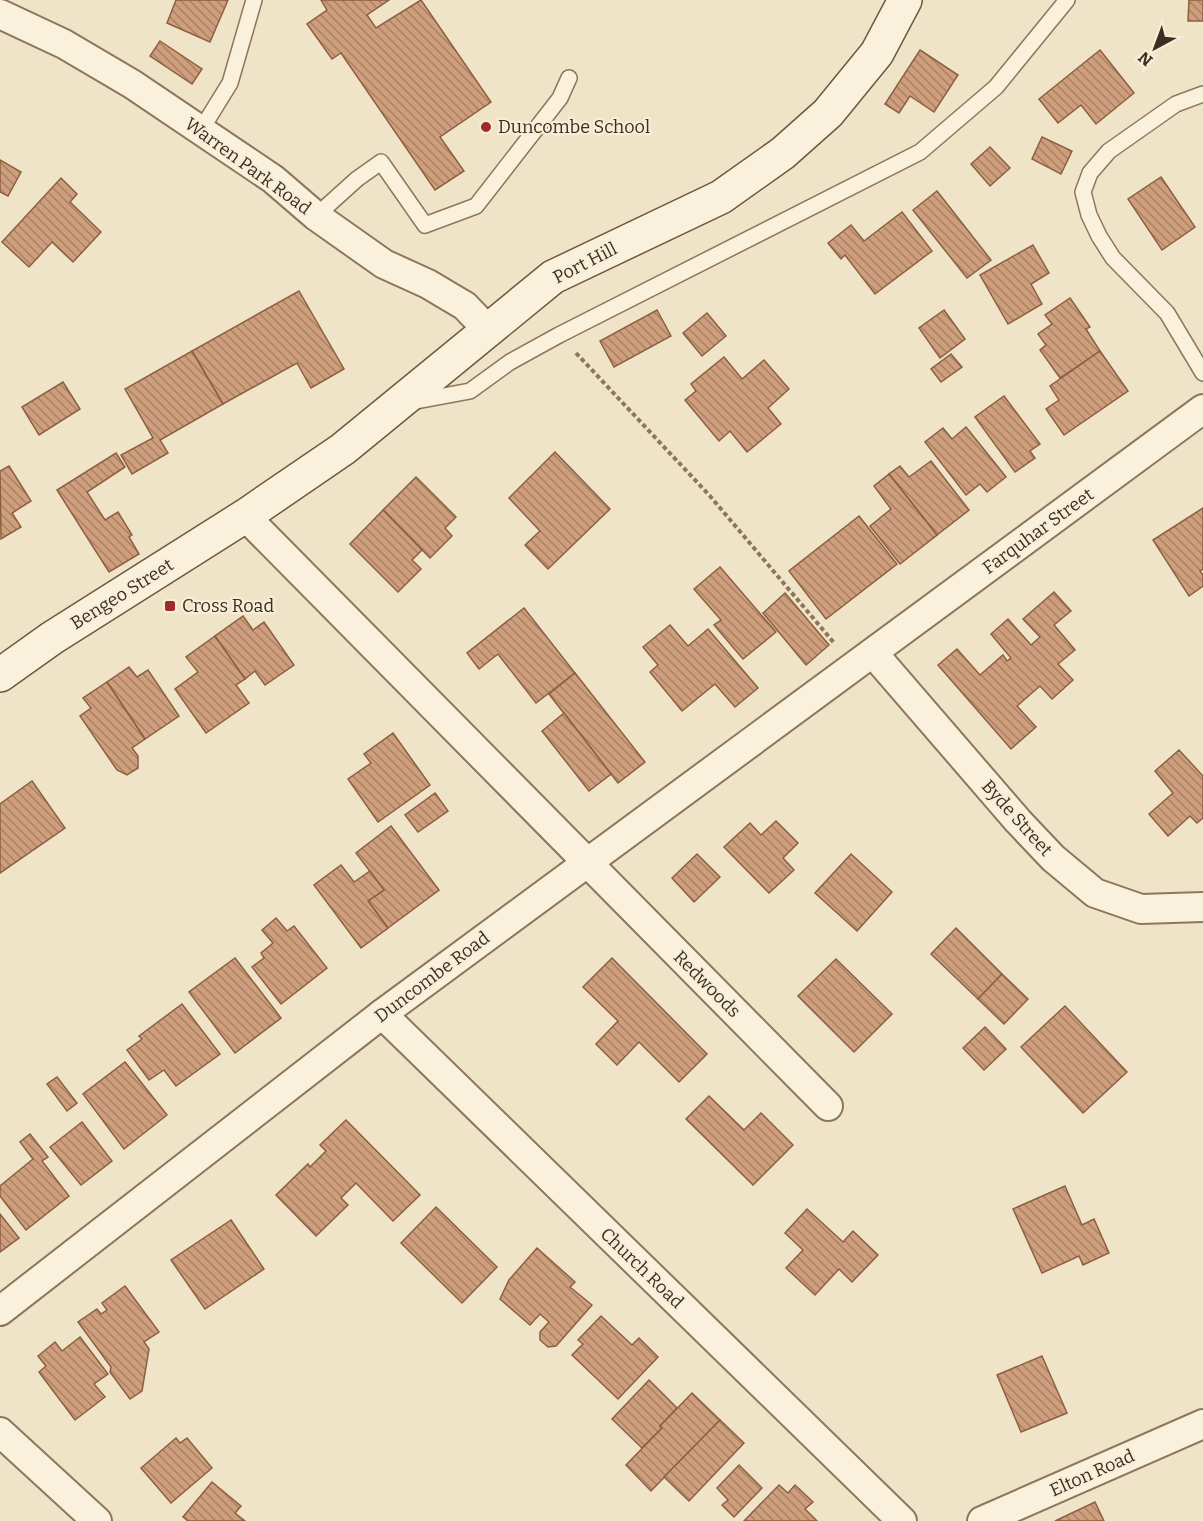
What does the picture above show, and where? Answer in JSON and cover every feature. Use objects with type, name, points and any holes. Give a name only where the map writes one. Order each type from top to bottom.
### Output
[{"type":"main road","name":"Port Hill","points":[[245,516],[344,449],[553,277],[721,197],[783,153],[828,113],[870,62],[905,0]]},
{"type":"main road","name":"Bengeo Street","points":[[0,675],[52,638],[245,516]]},
{"type":"street","name":"Warren Park Road","points":[[0,14],[64,44],[132,84],[273,180],[316,216],[384,264],[428,284],[465,306],[487,329]]},
{"type":"street","name":"Farquhar Street","points":[[864,660],[1203,409]]},
{"type":"street","points":[[245,516],[586,863]]},
{"type":"street","name":"Duncombe Road","points":[[0,1311],[382,1014],[864,660]]},
{"type":"street","name":"Byde Street","points":[[864,660],[1053,858],[1095,893],[1141,909],[1203,907]]},
{"type":"street","name":"Redwoods","points":[[586,863],[828,1106]]},
{"type":"street","name":"Church Road","points":[[382,1014],[902,1521]]},
{"type":"street","name":"Elton Road","points":[[981,1521],[1203,1424]]},
{"type":"street","points":[[0,1432],[97,1521]]},
{"type":"lane","points":[[201,130],[230,83],[254,0]]},
{"type":"lane","points":[[398,404],[470,391],[510,362],[559,335],[921,152],[996,87],[1067,0]]},
{"type":"lane","points":[[316,216],[357,179],[381,162],[425,225],[476,206],[560,98],[569,78]]},
{"type":"lane","points":[[1203,94],[1176,104],[1109,151],[1090,173],[1083,192],[1094,226],[1113,258],[1167,313],[1203,373]]},
{"type":"path","points":[[559,335],[864,660]]},
{"type":"building","points":[[176,0],[228,0],[210,42],[167,23]]},
{"type":"building","points":[[321,0],[389,0],[367,15],[376,28],[421,0],[491,102],[440,137],[464,171],[435,190],[341,53],[332,59],[307,24],[327,10]]},
{"type":"building","points":[[1189,0],[1203,0],[1203,21],[1188,21]]},
{"type":"building","points":[[160,41],[202,69],[192,84],[150,56]]},
{"type":"building","points":[[920,50],[958,75],[934,112],[910,96],[899,113],[885,104]]},
{"type":"building","points":[[1100,50],[1134,93],[1096,124],[1081,105],[1058,123],[1039,99]]},
{"type":"building","points":[[1042,137],[1072,151],[1061,174],[1032,159]]},
{"type":"building","points":[[990,147],[1010,168],[990,186],[971,164]]},
{"type":"building","points":[[0,160],[21,172],[8,196],[0,192]]},
{"type":"building","points":[[1161,177],[1195,227],[1162,250],[1128,199]]},
{"type":"building","points":[[61,178],[77,194],[70,202],[101,232],[73,262],[52,242],[29,267],[2,242]]},
{"type":"building","points":[[937,191],[991,260],[967,278],[913,210]]},
{"type":"building","points":[[902,212],[932,251],[875,294],[845,255],[841,259],[828,243],[851,225],[864,241]]},
{"type":"building","points":[[1033,245],[1049,273],[1031,284],[1042,304],[1008,324],[980,275]]},
{"type":"building","points":[[299,291],[344,369],[311,388],[297,363],[223,404],[192,351]]},
{"type":"building","points":[[1070,298],[1090,327],[1086,329],[1100,351],[1060,378],[1040,350],[1046,345],[1038,334],[1052,324],[1045,315]]},
{"type":"building","points":[[657,310],[671,336],[614,367],[600,341]]},
{"type":"building","points":[[944,310],[965,339],[940,358],[919,328]]},
{"type":"building","points":[[707,313],[726,336],[702,356],[683,333]]},
{"type":"building","points":[[192,351],[223,404],[160,440],[168,453],[132,474],[121,455],[153,438],[125,389]]},
{"type":"building","points":[[1100,351],[1128,391],[1064,435],[1046,409],[1059,400],[1050,386]]},
{"type":"building","points":[[951,354],[962,367],[941,382],[931,369]]},
{"type":"building","points":[[724,357],[742,379],[764,360],[789,389],[768,408],[781,424],[747,452],[730,431],[719,441],[685,400],[696,391],[691,384]]},
{"type":"building","points":[[63,382],[80,409],[39,435],[22,407]]},
{"type":"building","points":[[1004,396],[1040,444],[1030,451],[1035,458],[1015,472],[975,417]]},
{"type":"building","points":[[966,427],[1006,477],[987,492],[980,484],[966,495],[925,442],[943,428],[952,439]]},
{"type":"building","points":[[555,452],[610,509],[548,569],[525,545],[540,531],[509,498]]},
{"type":"building","points":[[116,453],[125,467],[87,492],[105,520],[118,512],[132,535],[129,537],[139,554],[109,572],[57,490]]},
{"type":"building","points":[[931,461],[969,510],[937,535],[889,474],[900,466],[909,477]]},
{"type":"building","points":[[9,466],[31,501],[12,513],[21,527],[1,539],[0,471]]},
{"type":"building","points":[[889,474],[937,535],[900,564],[870,526],[891,509],[874,486]]},
{"type":"building","points":[[416,477],[456,517],[445,528],[452,536],[430,558],[383,510]]},
{"type":"building","points":[[1203,508],[1203,569],[1200,571],[1203,575],[1203,586],[1189,596],[1153,540]]},
{"type":"building","points":[[383,510],[422,550],[412,560],[421,569],[398,592],[350,544]]},
{"type":"building","points":[[859,516],[897,564],[826,619],[789,571]]},
{"type":"building","points":[[720,567],[776,632],[743,659],[714,625],[721,620],[694,589]]},
{"type":"building","points":[[1054,592],[1071,611],[1054,625],[1075,650],[1058,664],[1073,680],[1052,699],[1040,686],[1017,706],[1036,727],[1011,749],[938,665],[957,649],[980,675],[1003,655],[1007,661],[1011,658],[991,634],[1008,619],[1031,645],[1040,637],[1023,619]]},
{"type":"building","points":[[785,593],[829,645],[806,665],[763,613]]},
{"type":"building","points":[[524,608],[575,673],[536,703],[498,654],[479,669],[467,653]]},
{"type":"building","points":[[243,616],[253,630],[264,622],[294,665],[265,685],[255,671],[245,679],[215,636]]},
{"type":"building","points":[[670,625],[688,646],[708,629],[758,688],[735,707],[715,684],[682,711],[650,672],[658,665],[643,647]]},
{"type":"building","points":[[215,636],[245,679],[236,685],[249,703],[206,733],[175,689],[198,672],[186,657]]},
{"type":"building","points":[[129,667],[137,677],[148,670],[179,716],[145,739],[107,682]]},
{"type":"building","points":[[575,673],[645,762],[618,783],[549,694]]},
{"type":"building","points":[[107,682],[145,739],[132,748],[138,756],[138,768],[127,775],[117,770],[80,716],[91,708],[83,698]]},
{"type":"building","points":[[564,713],[611,774],[589,791],[542,731]]},
{"type":"building","points":[[393,733],[430,785],[378,822],[348,779],[371,763],[364,754]]},
{"type":"building","points":[[1179,750],[1203,776],[1203,818],[1197,823],[1190,816],[1168,836],[1149,814],[1173,793],[1155,771]]},
{"type":"building","points":[[32,781],[65,828],[0,873],[0,804]]},
{"type":"building","points":[[435,793],[448,811],[418,832],[405,815]]},
{"type":"building","points":[[776,821],[798,843],[783,858],[794,870],[769,893],[724,847],[750,823],[761,835]]},
{"type":"building","points":[[391,826],[439,890],[388,928],[368,901],[384,890],[356,853]]},
{"type":"building","points":[[697,854],[720,877],[694,902],[672,878]]},
{"type":"building","points":[[851,854],[892,892],[857,931],[815,893]]},
{"type":"building","points":[[341,865],[354,882],[370,871],[384,890],[368,901],[388,928],[361,948],[314,885]]},
{"type":"building","points":[[276,918],[287,931],[294,926],[327,968],[281,1004],[252,967],[264,958],[261,953],[273,943],[262,930]]},
{"type":"building","points":[[956,928],[1002,974],[978,999],[931,954]]},
{"type":"building","points":[[235,958],[281,1018],[235,1053],[189,992]]},
{"type":"building","points":[[612,958],[707,1054],[679,1082],[639,1042],[617,1065],[596,1044],[618,1021],[583,987]]},
{"type":"building","points":[[836,959],[892,1014],[854,1052],[798,996]]},
{"type":"building","points":[[1002,974],[1028,999],[1004,1024],[978,999]]},
{"type":"building","points":[[182,1004],[220,1054],[176,1086],[164,1070],[149,1080],[127,1050],[142,1039],[139,1036]]},
{"type":"building","points":[[1065,1006],[1127,1072],[1083,1113],[1021,1047]]},
{"type":"building","points":[[985,1027],[1006,1049],[984,1070],[963,1048]]},
{"type":"building","points":[[125,1062],[167,1115],[124,1149],[83,1094]]},
{"type":"building","points":[[57,1077],[77,1103],[67,1111],[47,1084]]},
{"type":"building","points":[[709,1096],[744,1130],[761,1113],[793,1145],[753,1185],[686,1119]]},
{"type":"building","points":[[346,1120],[420,1195],[393,1221],[356,1183],[341,1198],[348,1205],[316,1236],[276,1195],[308,1164],[310,1167],[326,1151],[320,1145]]},
{"type":"building","points":[[82,1122],[112,1161],[81,1185],[50,1147]]},
{"type":"building","points":[[30,1134],[48,1157],[42,1161],[69,1196],[26,1230],[0,1196],[0,1186],[33,1159],[20,1142]]},
{"type":"building","points":[[1065,1186],[1082,1225],[1094,1219],[1109,1253],[1083,1265],[1079,1256],[1042,1273],[1013,1209]]},
{"type":"building","points":[[436,1207],[497,1267],[462,1303],[401,1243]]},
{"type":"building","points":[[807,1209],[843,1242],[853,1231],[878,1255],[852,1282],[839,1269],[815,1295],[786,1268],[803,1250],[785,1233]]},
{"type":"building","points":[[0,1214],[19,1238],[0,1252]]},
{"type":"building","points":[[231,1220],[264,1269],[205,1309],[171,1260]]},
{"type":"building","points":[[537,1248],[575,1282],[570,1287],[592,1305],[556,1346],[548,1347],[540,1340],[540,1332],[549,1322],[540,1314],[530,1325],[500,1299],[509,1280]]},
{"type":"building","points":[[125,1286],[159,1332],[144,1342],[149,1349],[142,1391],[130,1399],[110,1372],[111,1367],[78,1322],[97,1309],[101,1314],[107,1310],[102,1303]]},
{"type":"building","points":[[601,1316],[632,1345],[639,1338],[658,1357],[618,1399],[572,1355],[583,1344],[578,1340]]},
{"type":"building","points":[[80,1337],[108,1374],[94,1384],[105,1397],[75,1420],[39,1372],[46,1366],[38,1356],[55,1342],[62,1351]]},
{"type":"building","points":[[1042,1356],[1067,1413],[1021,1432],[997,1375]]},
{"type":"building","points":[[649,1380],[677,1408],[660,1426],[662,1428],[642,1448],[612,1419]]},
{"type":"building","points":[[692,1393],[720,1420],[651,1491],[626,1465]]},
{"type":"building","points":[[720,1420],[744,1443],[689,1501],[664,1477]]},
{"type":"building","points":[[176,1438],[180,1443],[187,1438],[212,1468],[171,1503],[141,1468]]},
{"type":"building","points":[[739,1465],[762,1488],[734,1517],[722,1505],[728,1500],[717,1488]]},
{"type":"building","points":[[212,1482],[241,1506],[235,1513],[245,1521],[188,1521],[183,1517]]},
{"type":"building","points":[[779,1485],[788,1493],[795,1485],[813,1502],[805,1509],[817,1521],[744,1521]]},
{"type":"building","points":[[1095,1502],[1104,1521],[1055,1521]]},
{"type":"place","name":"Duncombe School","points":[[486,127]]},
{"type":"place","name":"Cross Road","points":[[170,606]]}]
